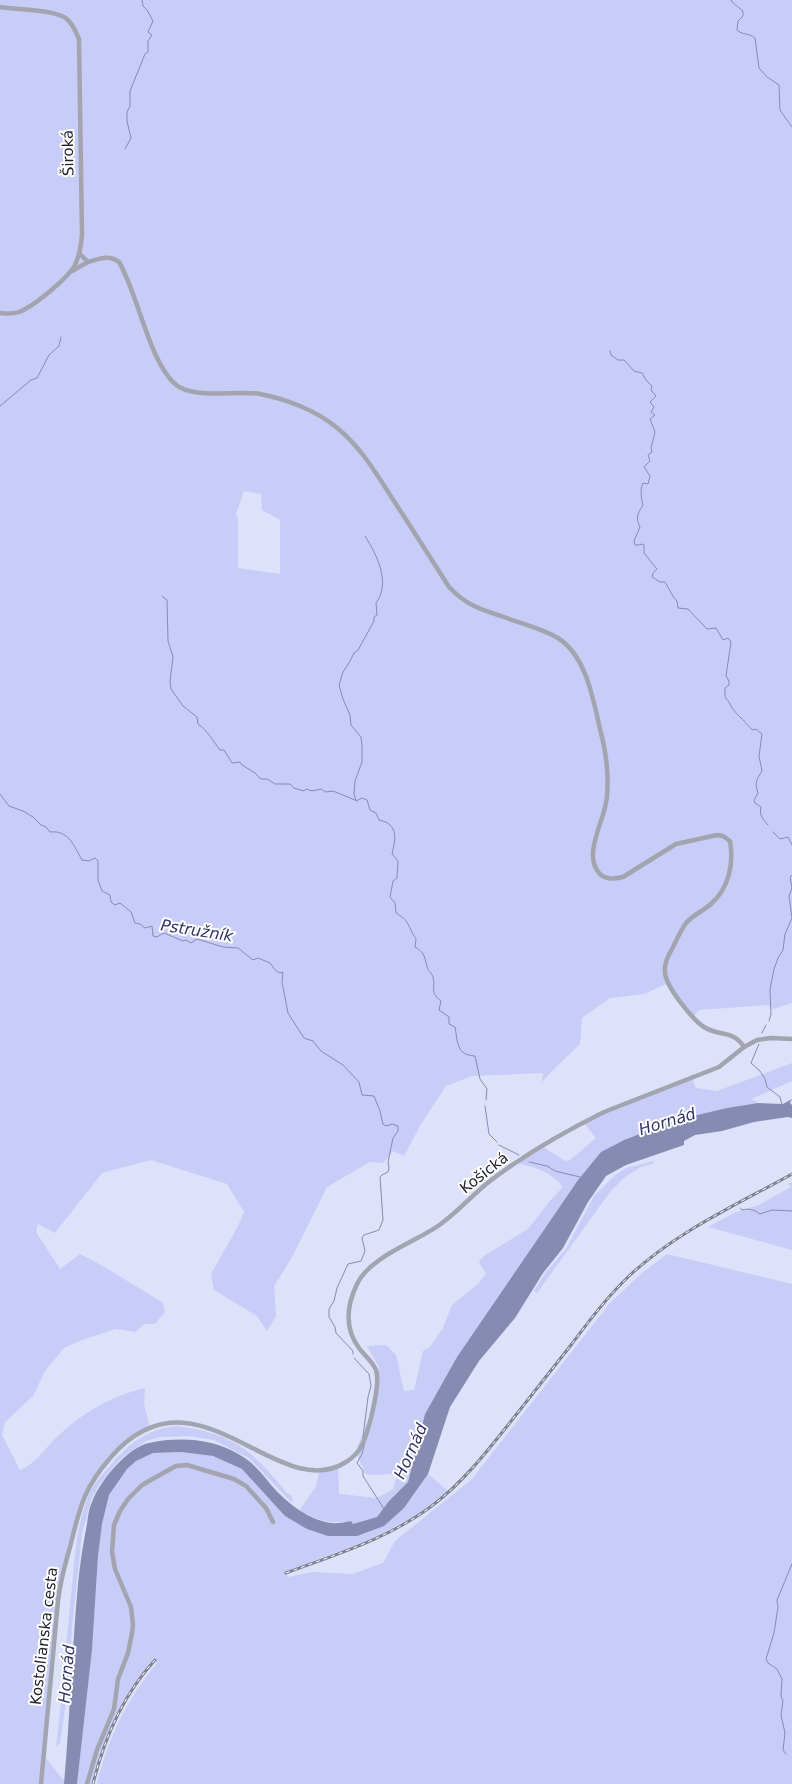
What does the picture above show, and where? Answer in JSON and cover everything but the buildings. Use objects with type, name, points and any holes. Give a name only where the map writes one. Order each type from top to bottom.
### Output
[{"type":"street","name":"Široká","points":[[0,7],[58,13],[67,19],[75,29],[79,39],[82,235],[80,254],[70,272],[26,309],[12,314],[0,313]]},
{"type":"street","points":[[80,254],[88,262]]},
{"type":"street","points":[[70,272],[88,262],[105,257],[113,258],[119,262],[159,360],[175,384],[192,392],[242,392],[278,398],[322,417],[337,428],[358,449],[449,586],[458,596],[482,610],[556,638],[567,646],[583,668],[598,718],[606,755],[607,798],[593,852],[593,862],[596,870],[603,877],[613,880],[637,870],[676,844],[717,835],[723,836],[730,841],[732,863],[728,880],[711,904],[686,923],[666,959],[665,978],[678,999],[704,1027],[728,1033],[735,1037],[744,1047]]},
{"type":"street","name":"Košická","points":[[364,1440],[376,1396],[376,1371],[357,1346],[348,1321],[348,1307],[358,1282],[368,1268],[380,1259],[441,1224],[490,1181],[587,1120],[719,1067],[744,1047],[760,1040],[792,1039]]},
{"type":"street","name":"Kostolianska cesta","points":[[41,1784],[61,1578],[83,1498],[91,1483],[115,1453],[138,1433],[150,1427],[176,1422],[201,1426],[229,1436],[288,1464],[299,1468],[315,1470],[331,1468],[347,1461],[357,1453],[364,1440]]},
{"type":"street","points":[[87,1784],[97,1750],[114,1709],[118,1679],[128,1653],[132,1633],[133,1617],[131,1607],[115,1569],[112,1552],[114,1525],[128,1499],[142,1485],[176,1466],[188,1465],[234,1479],[246,1486],[266,1508],[273,1522]]},
{"type":"shaded area","points":[[0,0],[792,0],[792,1003],[773,1009],[767,1005],[699,1010],[694,1016],[666,984],[644,994],[610,998],[582,1018],[580,1044],[542,1082],[543,1073],[472,1076],[446,1086],[421,1124],[404,1156],[393,1151],[383,1163],[370,1162],[327,1187],[291,1259],[274,1286],[276,1316],[267,1331],[257,1316],[214,1290],[211,1274],[244,1212],[227,1184],[151,1160],[102,1173],[55,1233],[38,1224],[36,1232],[60,1269],[80,1254],[163,1303],[165,1312],[155,1324],[145,1324],[135,1332],[116,1329],[64,1348],[45,1371],[33,1396],[5,1422],[2,1435],[20,1470],[37,1459],[60,1434],[89,1411],[133,1391],[145,1388],[144,1404],[150,1427],[130,1438],[115,1453],[91,1483],[66,1559],[53,1652],[41,1784],[0,1784]],"holes":[[[244,491],[261,494],[262,510],[280,520],[280,574],[238,568],[238,519],[236,514]]]},
{"type":"shaded area","points":[[792,1063],[792,1081],[751,1099],[758,1103],[676,1120],[624,1140],[601,1152],[578,1180],[457,1357],[425,1414],[408,1482],[389,1501],[377,1517],[353,1524],[351,1521],[324,1521],[300,1510],[316,1486],[319,1473],[338,1466],[339,1494],[377,1498],[393,1489],[398,1472],[369,1475],[365,1473],[358,1457],[357,1448],[372,1410],[378,1384],[379,1367],[367,1346],[386,1345],[396,1355],[404,1391],[414,1390],[423,1351],[430,1347],[443,1328],[452,1305],[478,1284],[486,1274],[479,1262],[484,1256],[528,1229],[563,1187],[548,1173],[516,1163],[542,1146],[565,1161],[570,1160],[596,1138],[583,1122],[619,1104],[692,1078],[696,1088],[717,1091]]},
{"type":"shaded area","points":[[792,1099],[790,1103],[792,1105],[792,1118],[754,1122],[722,1131],[695,1135],[684,1141],[684,1145],[626,1165],[606,1176],[588,1202],[563,1248],[543,1273],[515,1318],[479,1361],[450,1407],[428,1474],[404,1508],[384,1526],[357,1536],[328,1536],[307,1529],[285,1516],[242,1469],[213,1456],[181,1452],[153,1453],[136,1461],[127,1469],[109,1495],[102,1524],[92,1650],[77,1784],[64,1784],[78,1584],[88,1516],[91,1504],[101,1485],[121,1460],[145,1444],[167,1440],[195,1440],[223,1446],[245,1458],[285,1499],[315,1519],[334,1523],[351,1521],[353,1524],[377,1517],[389,1501],[408,1482],[425,1414],[457,1357],[578,1180],[601,1152],[624,1140],[676,1120],[758,1103],[783,1104]]},
{"type":"shaded area","points":[[654,1161],[654,1163],[641,1167],[625,1177],[610,1192],[537,1293],[534,1291],[546,1272],[566,1249],[594,1196],[613,1177],[626,1168]]},
{"type":"shaded area","points":[[792,1182],[792,1250],[708,1227],[734,1213],[759,1205],[791,1187],[788,1184]]},
{"type":"shaded area","points":[[667,1254],[792,1284],[792,1784],[97,1784],[113,1735],[128,1705],[157,1663],[154,1660],[132,1687],[115,1718],[102,1750],[92,1784],[77,1784],[92,1650],[102,1524],[109,1495],[127,1469],[136,1461],[152,1453],[181,1452],[213,1456],[242,1469],[328,1536],[404,1508],[428,1474],[448,1491],[417,1515],[369,1540],[285,1572],[288,1577],[312,1572],[353,1574],[383,1563],[395,1541],[472,1479],[610,1303],[642,1273]]},
{"type":"shaded area","points":[[176,1426],[212,1433],[240,1446],[263,1465],[287,1493],[292,1496],[292,1503],[249,1458],[214,1440],[189,1436],[160,1437],[146,1441],[120,1459],[99,1485],[91,1500],[82,1534],[72,1627],[69,1681],[60,1743],[56,1746],[76,1550],[86,1501],[100,1477],[131,1444],[156,1430]]},
{"type":"shaded area","points":[[46,1758],[64,1781],[64,1784],[43,1784]]},
{"type":"waterway","points":[[125,149],[131,138],[127,121],[130,91],[145,54],[148,52],[148,41],[152,35],[148,32],[153,21],[143,6],[142,0]]},
{"type":"waterway","points":[[731,0],[743,11],[743,16],[738,21],[737,30],[755,38],[759,68],[767,77],[779,85],[780,110],[792,127]]},
{"type":"waterway","name":"Pstružník","points":[[0,406],[31,380],[37,378],[49,355],[59,346],[61,337]]},
{"type":"waterway","points":[[610,351],[611,355],[618,360],[624,360],[634,371],[642,373],[652,386],[651,390],[656,396],[650,402],[654,407],[651,412],[655,415],[650,419],[655,432],[651,448],[652,452],[648,455],[650,461],[644,467],[650,476],[648,484],[643,483],[641,488],[643,505],[638,515],[640,527],[634,541],[635,545],[644,545],[644,553],[657,569],[652,577],[660,582],[665,582],[677,601],[678,608],[688,609],[707,629],[716,628],[723,640],[728,638],[731,642],[726,676],[729,685],[725,688],[725,695],[734,710],[748,726],[762,734],[759,756],[762,771],[757,781],[758,793],[754,800],[761,807],[761,815],[768,825]]},
{"type":"waterway","points":[[365,536],[378,560],[381,569],[382,587],[376,603],[377,615],[374,617],[374,621],[358,650],[354,653],[343,672],[339,685],[350,715],[351,725],[361,737],[362,762],[355,781],[354,794],[356,801],[362,798],[367,800],[370,810],[376,813],[379,820],[389,824],[394,831],[395,839],[392,854],[398,861],[397,878],[393,881],[390,897],[395,903],[396,913],[407,922],[416,939],[415,947],[424,955],[428,969],[433,977],[435,995],[441,1001],[439,1010],[449,1017],[449,1024],[455,1027],[461,1050],[464,1053],[475,1056],[480,1079],[487,1089],[486,1100]]},
{"type":"waterway","points":[[162,596],[167,600],[168,641],[173,657],[171,689],[183,706],[197,717],[198,724],[208,733],[220,750],[224,750],[232,763],[240,762],[261,779],[267,779],[275,784],[290,784],[294,788],[304,791],[306,789],[312,791],[321,789],[326,792],[333,791],[355,800]]},
{"type":"waterway","name":"Pstružník","points":[[0,794],[9,806],[33,817],[50,832],[57,832],[66,836],[82,860],[89,861],[95,858],[98,861],[98,880],[102,891],[110,895],[111,902],[115,905],[120,903],[131,912],[135,923],[145,928],[152,926],[153,936],[157,937],[164,933],[191,943],[197,939],[223,947],[238,948],[253,960],[258,958],[270,963],[276,971],[283,972],[282,982],[288,1013],[304,1038],[313,1041],[321,1051],[343,1065],[359,1082],[362,1095],[374,1096],[383,1124],[386,1126],[392,1124],[398,1126],[398,1131],[393,1138],[388,1172],[380,1177],[383,1220],[379,1230],[364,1235],[362,1238],[365,1251],[361,1261],[348,1264],[329,1309],[329,1317],[336,1333],[353,1351],[353,1354]]},
{"type":"waterway","points":[[773,832],[780,839],[788,837],[792,845]]},
{"type":"waterway","points":[[769,1021],[771,1014],[770,989],[774,969],[783,950],[785,934],[792,918],[789,896],[792,888],[790,877],[792,875]]},
{"type":"waterway","points":[[762,1033],[766,1025]]},
{"type":"waterway","points":[[759,1044],[751,1063],[760,1071],[767,1087],[780,1097],[782,1105]]},
{"type":"waterway","points":[[485,1106],[489,1134],[497,1142]]},
{"type":"waterway","points":[[499,1145],[519,1155]]},
{"type":"waterway","points":[[529,1162],[580,1177]]},
{"type":"waterway","points":[[740,1208],[742,1210],[756,1211],[760,1214],[772,1210],[792,1211]]},
{"type":"waterway","name":"Pstružník","points":[[354,1358],[369,1374],[371,1386],[363,1437]]},
{"type":"waterway","name":"Pstružník","points":[[365,1442],[357,1463],[384,1509]]},
{"type":"waterway","points":[[786,1754],[783,1750],[785,1733],[781,1715],[783,1701],[781,1696],[782,1679],[777,1669],[768,1663],[766,1659],[774,1633],[778,1607],[777,1600],[792,1564]]},
{"type":"railway","points":[[286,1573],[381,1536],[416,1517],[433,1505],[454,1487],[482,1457],[598,1309],[629,1276],[647,1260],[686,1233],[792,1174]]},
{"type":"railway","points":[[93,1784],[116,1718],[133,1688],[155,1660]]},
{"type":"water label","name":"Hornád","points":[[667,1121]]},
{"type":"water label","name":"Hornád","points":[[410,1451]]},
{"type":"water label","name":"Hornád","points":[[66,1674]]}]
